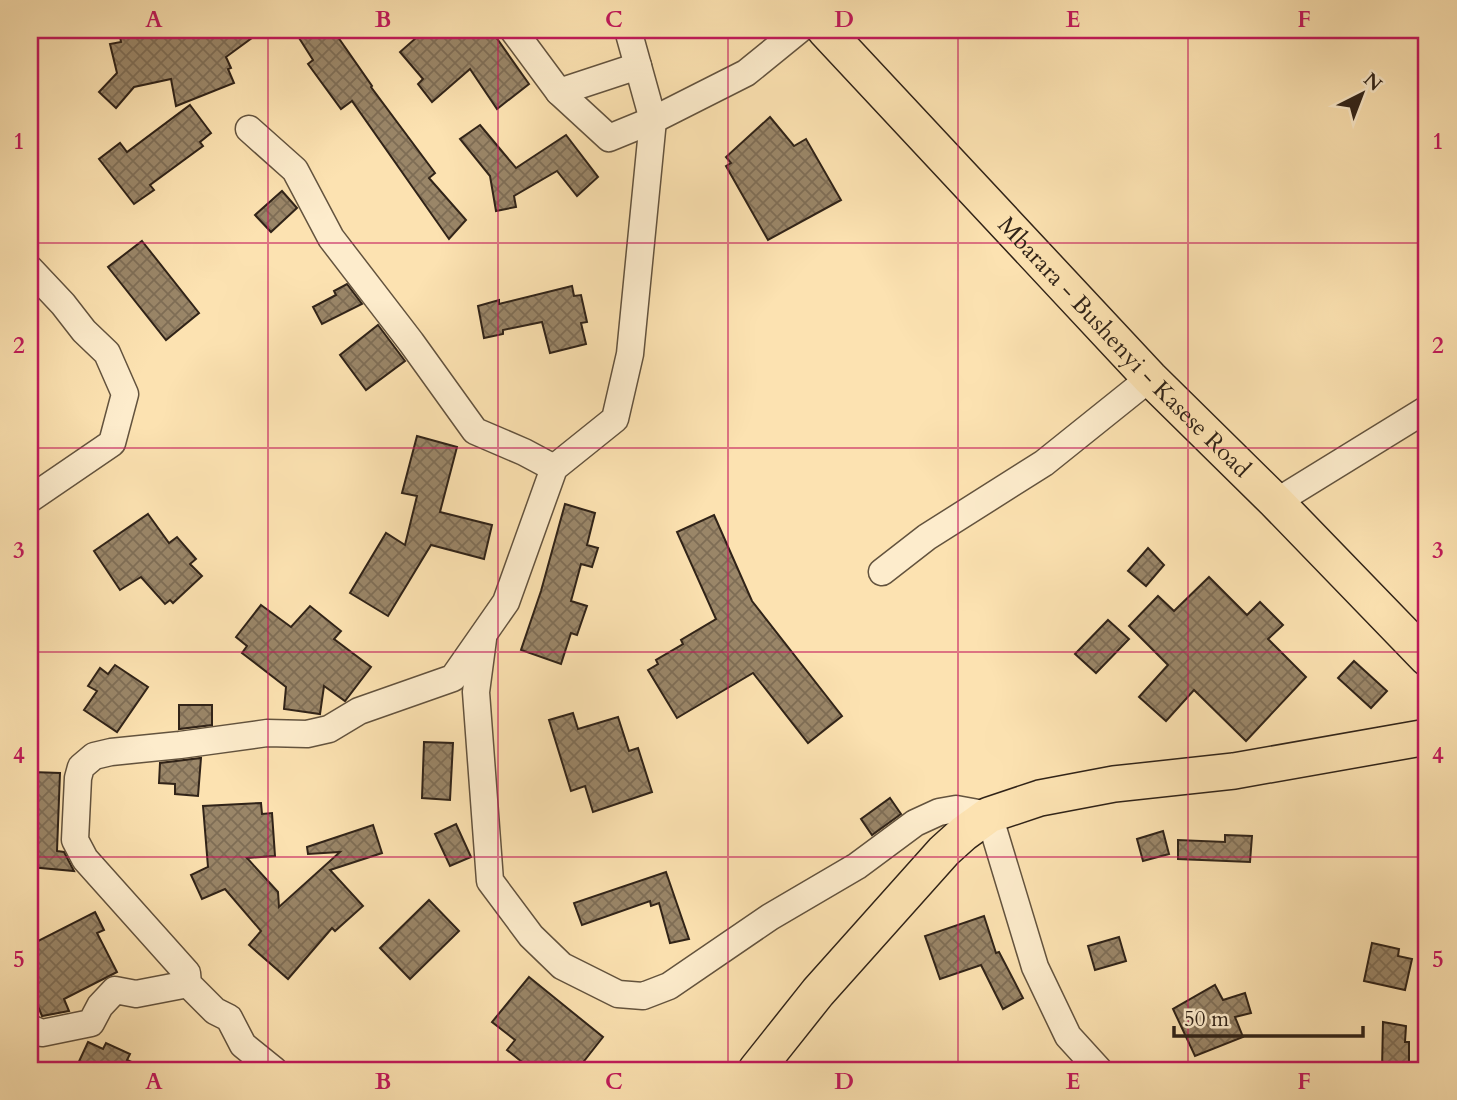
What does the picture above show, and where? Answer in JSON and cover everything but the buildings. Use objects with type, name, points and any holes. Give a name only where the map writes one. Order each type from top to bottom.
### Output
[{"type":"main road","name":"Mbarara - Bushenyi - Kasese Road","points":[[825,30],[1150,378],[1276,502],[1427,658]]},
{"type":"main road","points":[[756,1070],[818,992],[909,890],[964,833],[989,815],[1040,798],[1114,783],[1234,771],[1427,737]]},
{"type":"street","points":[[513,30],[559,92],[609,138],[653,120],[746,73],[799,30]]},
{"type":"street","points":[[274,1070],[243,1045],[229,1018],[215,1011],[188,984],[187,973],[78,848],[75,826],[81,767],[94,756],[111,752],[267,733],[307,734],[329,729],[359,711],[453,678],[506,602],[554,468],[615,419],[630,354],[653,120],[628,30]]},
{"type":"street","points":[[559,92],[638,66]]},
{"type":"street","points":[[249,129],[295,170],[331,238],[475,431],[554,468]]},
{"type":"street","points":[[30,269],[107,353],[125,394],[112,443],[30,499]]},
{"type":"street","points":[[882,572],[927,537],[1044,463],[1150,378]]},
{"type":"street","points":[[1276,502],[1427,409]]},
{"type":"street","points":[[484,634],[476,692],[490,881],[531,936],[562,966],[618,994],[643,996],[669,986],[770,917],[857,866],[915,823],[939,812],[956,809],[989,815],[1035,967],[1068,1036],[1099,1070]]},
{"type":"street","points":[[30,1028],[42,1033],[91,1023],[100,1006],[115,990],[136,994],[188,984]]}]
